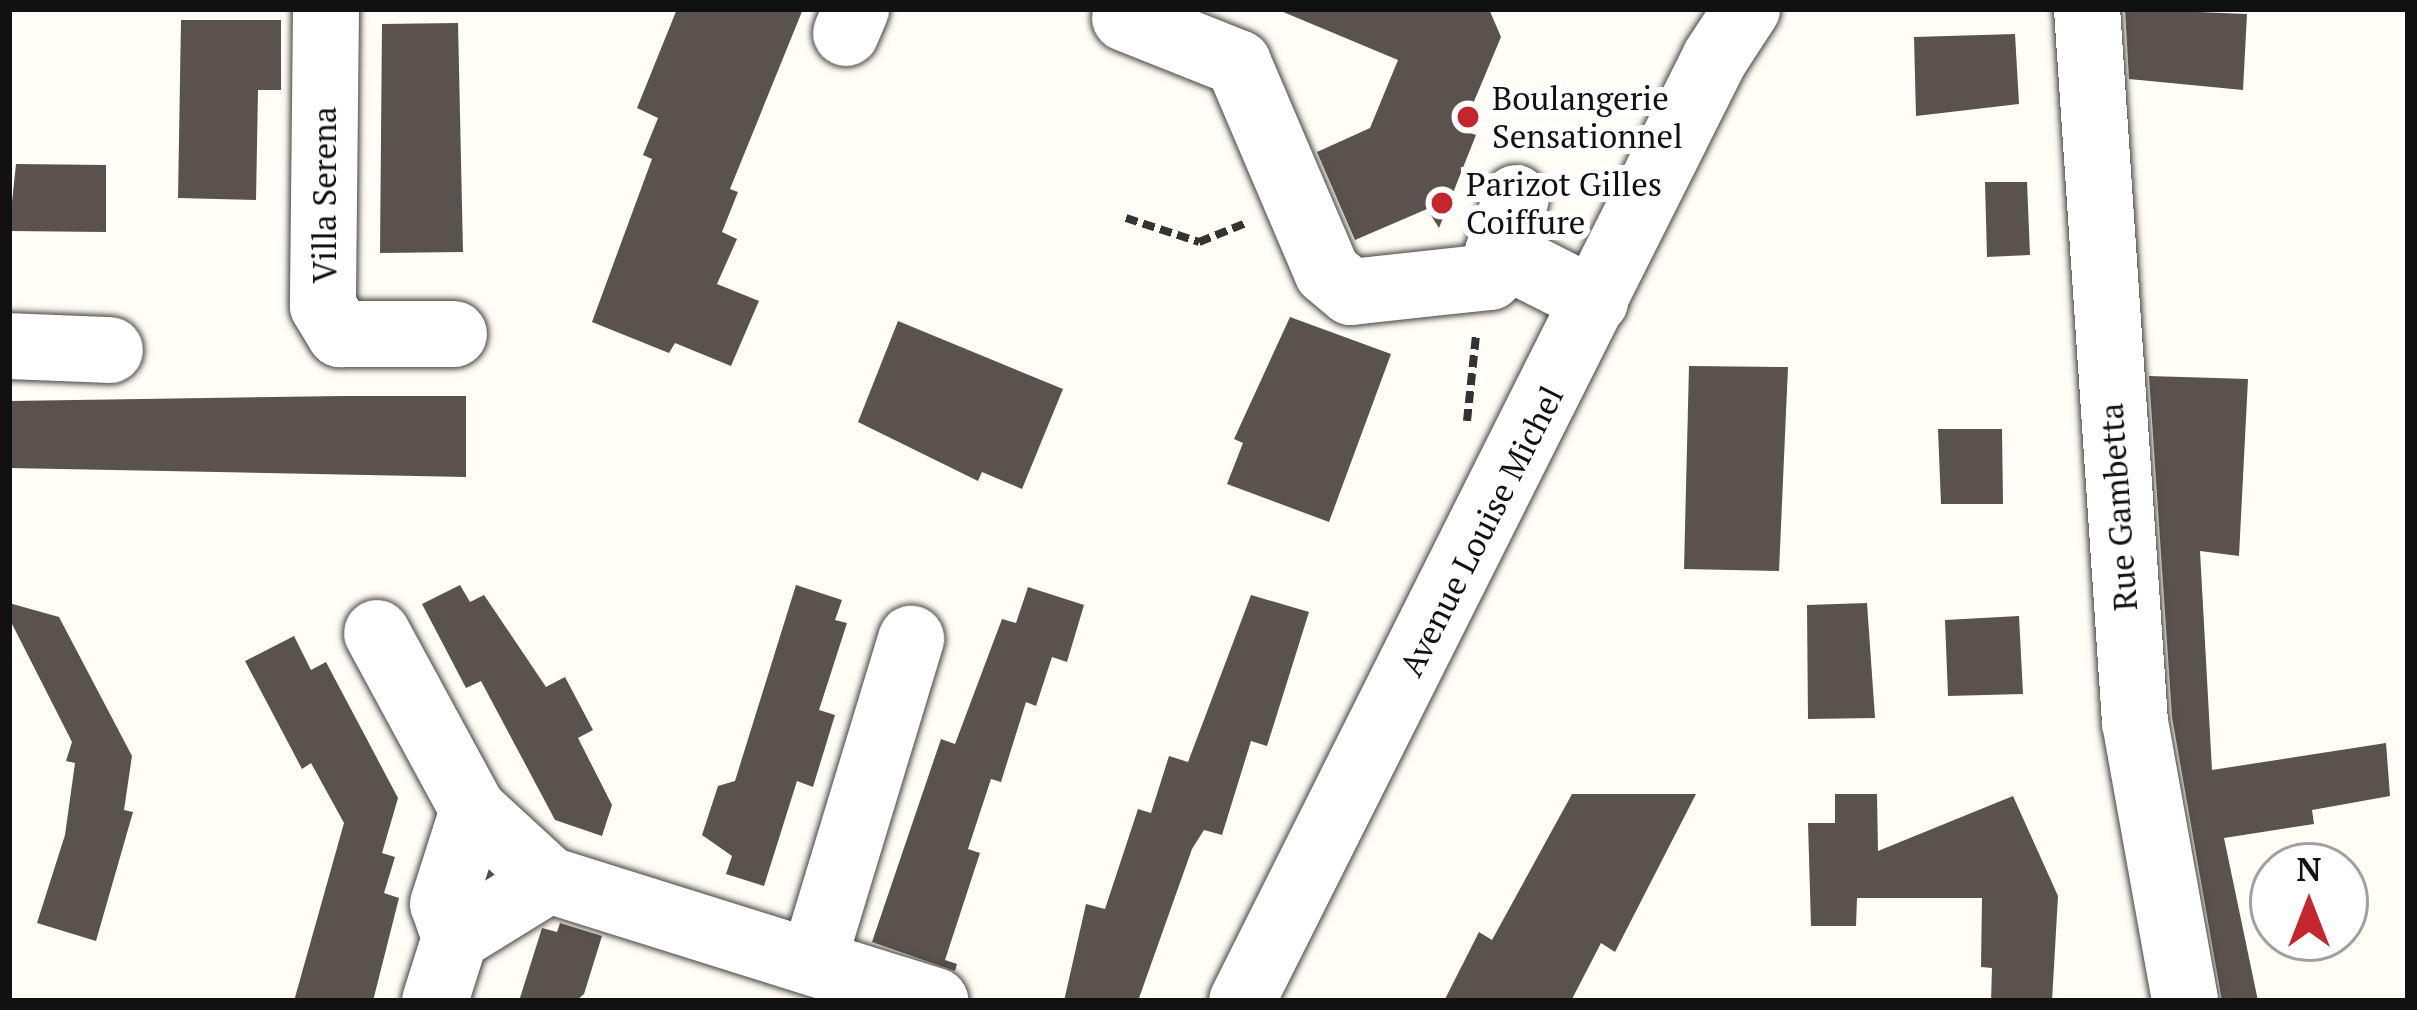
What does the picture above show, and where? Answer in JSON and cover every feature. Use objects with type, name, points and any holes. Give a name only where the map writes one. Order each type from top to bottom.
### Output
[{"type":"street","name":"Villa Serena","points":[[326,9],[323,306],[340,334],[454,334]]},
{"type":"street","name":"Rue Gambetta","points":[[2087,9],[2134,722],[2185,1001]]},
{"type":"street","points":[[1125,18],[1238,63],[1327,272],[1352,292],[1501,242],[1595,302]]},
{"type":"street","name":"Avenue Louise Michel","points":[[1242,1001],[1730,26]]},
{"type":"street","points":[[9,346],[110,350]]},
{"type":"street","points":[[377,633],[473,810],[549,880],[935,1001]]},
{"type":"street","points":[[814,962],[911,639]]},
{"type":"street","points":[[436,1001],[455,938],[443,904],[473,810]]},
{"type":"street","points":[[455,938],[549,880]]},
{"type":"path","points":[[1126,218],[1199,242],[1297,202]]},
{"type":"path","points":[[1467,429],[1466,381],[1501,242]]},
{"type":"building","points":[[677,9],[803,9],[730,189],[738,192],[722,232],[737,239],[717,284],[759,301],[731,366],[675,343],[669,353],[592,322],[652,159],[643,155],[658,118],[637,108]]},
{"type":"building","points":[[1276,9],[1489,9],[1501,37],[1462,130],[1476,135],[1439,228],[1427,209],[1355,240],[1317,152],[1370,128],[1398,60]]},
{"type":"building","points":[[2125,9],[2247,14],[2243,90],[2129,79]]},
{"type":"building","points":[[181,20],[281,20],[281,90],[258,90],[256,200],[178,198]]},
{"type":"building","points":[[458,23],[463,252],[380,253],[382,24]]},
{"type":"building","points":[[2015,34],[2019,104],[1916,116],[1914,37]]},
{"type":"building","points":[[16,164],[106,165],[106,232],[9,231]]},
{"type":"building","points":[[1985,182],[2027,182],[2030,255],[1987,257]]},
{"type":"building","points":[[1290,317],[1391,354],[1329,522],[1227,484],[1243,443],[1234,439]]},
{"type":"building","points":[[898,321],[1063,389],[1022,489],[982,472],[978,481],[858,422]]},
{"type":"building","points":[[1689,366],[1788,367],[1779,571],[1684,569]]},
{"type":"building","points":[[2149,376],[2248,379],[2239,556],[2200,551],[2212,770],[2386,743],[2390,796],[2312,810],[2314,824],[2224,838],[2258,1001],[2222,1001],[2172,717]]},
{"type":"building","points":[[466,396],[466,477],[9,468],[10,401]]},
{"type":"building","points":[[1938,429],[2002,429],[2003,504],[1941,504]]},
{"type":"building","points":[[460,585],[470,602],[484,595],[546,687],[565,677],[593,730],[578,738],[612,805],[602,836],[555,820],[481,681],[466,688],[422,604]]},
{"type":"building","points":[[796,585],[842,600],[835,620],[847,623],[819,710],[835,715],[813,787],[797,781],[764,886],[726,874],[732,856],[702,835],[718,786],[735,781]]},
{"type":"building","points":[[1028,587],[1084,605],[1067,662],[1052,657],[1036,706],[1026,702],[1001,782],[991,779],[968,849],[980,853],[945,960],[957,964],[955,971],[872,942],[941,739],[955,744],[1002,619],[1016,623]]},
{"type":"building","points":[[1251,595],[1309,612],[1267,746],[1251,741],[1222,835],[1204,830],[1192,849],[1138,1001],[1064,1001],[1086,904],[1105,909],[1138,809],[1151,813],[1169,756],[1188,762]]},
{"type":"building","points":[[9,603],[59,617],[132,756],[124,810],[133,812],[96,941],[37,923],[65,835],[75,763],[66,761],[72,742],[9,618]]},
{"type":"building","points":[[1867,603],[1875,718],[1808,719],[1807,605]]},
{"type":"building","points":[[2019,616],[2023,694],[1948,696],[1945,620]]},
{"type":"building","points":[[294,636],[311,670],[326,662],[398,798],[382,853],[395,857],[384,893],[399,898],[373,1001],[294,1001],[344,823],[311,763],[302,769],[245,661]]},
{"type":"building","points":[[1572,794],[1696,794],[1615,952],[1601,943],[1571,1001],[1444,1001],[1479,932],[1492,940]]},
{"type":"building","points":[[1835,794],[1877,794],[1878,851],[2013,796],[2058,896],[2052,1001],[1991,1001],[1992,968],[1981,967],[1982,898],[1857,898],[1856,926],[1811,926],[1808,823],[1835,823]]},
{"type":"building","points":[[560,923],[602,936],[584,994],[576,1001],[519,1001],[542,928],[557,932]]},
{"type":"place","name":"Boulangerie Sensationnel","points":[[1468,117]]},
{"type":"place","name":"Parizot Gilles Coiffure","points":[[1442,203]]}]
